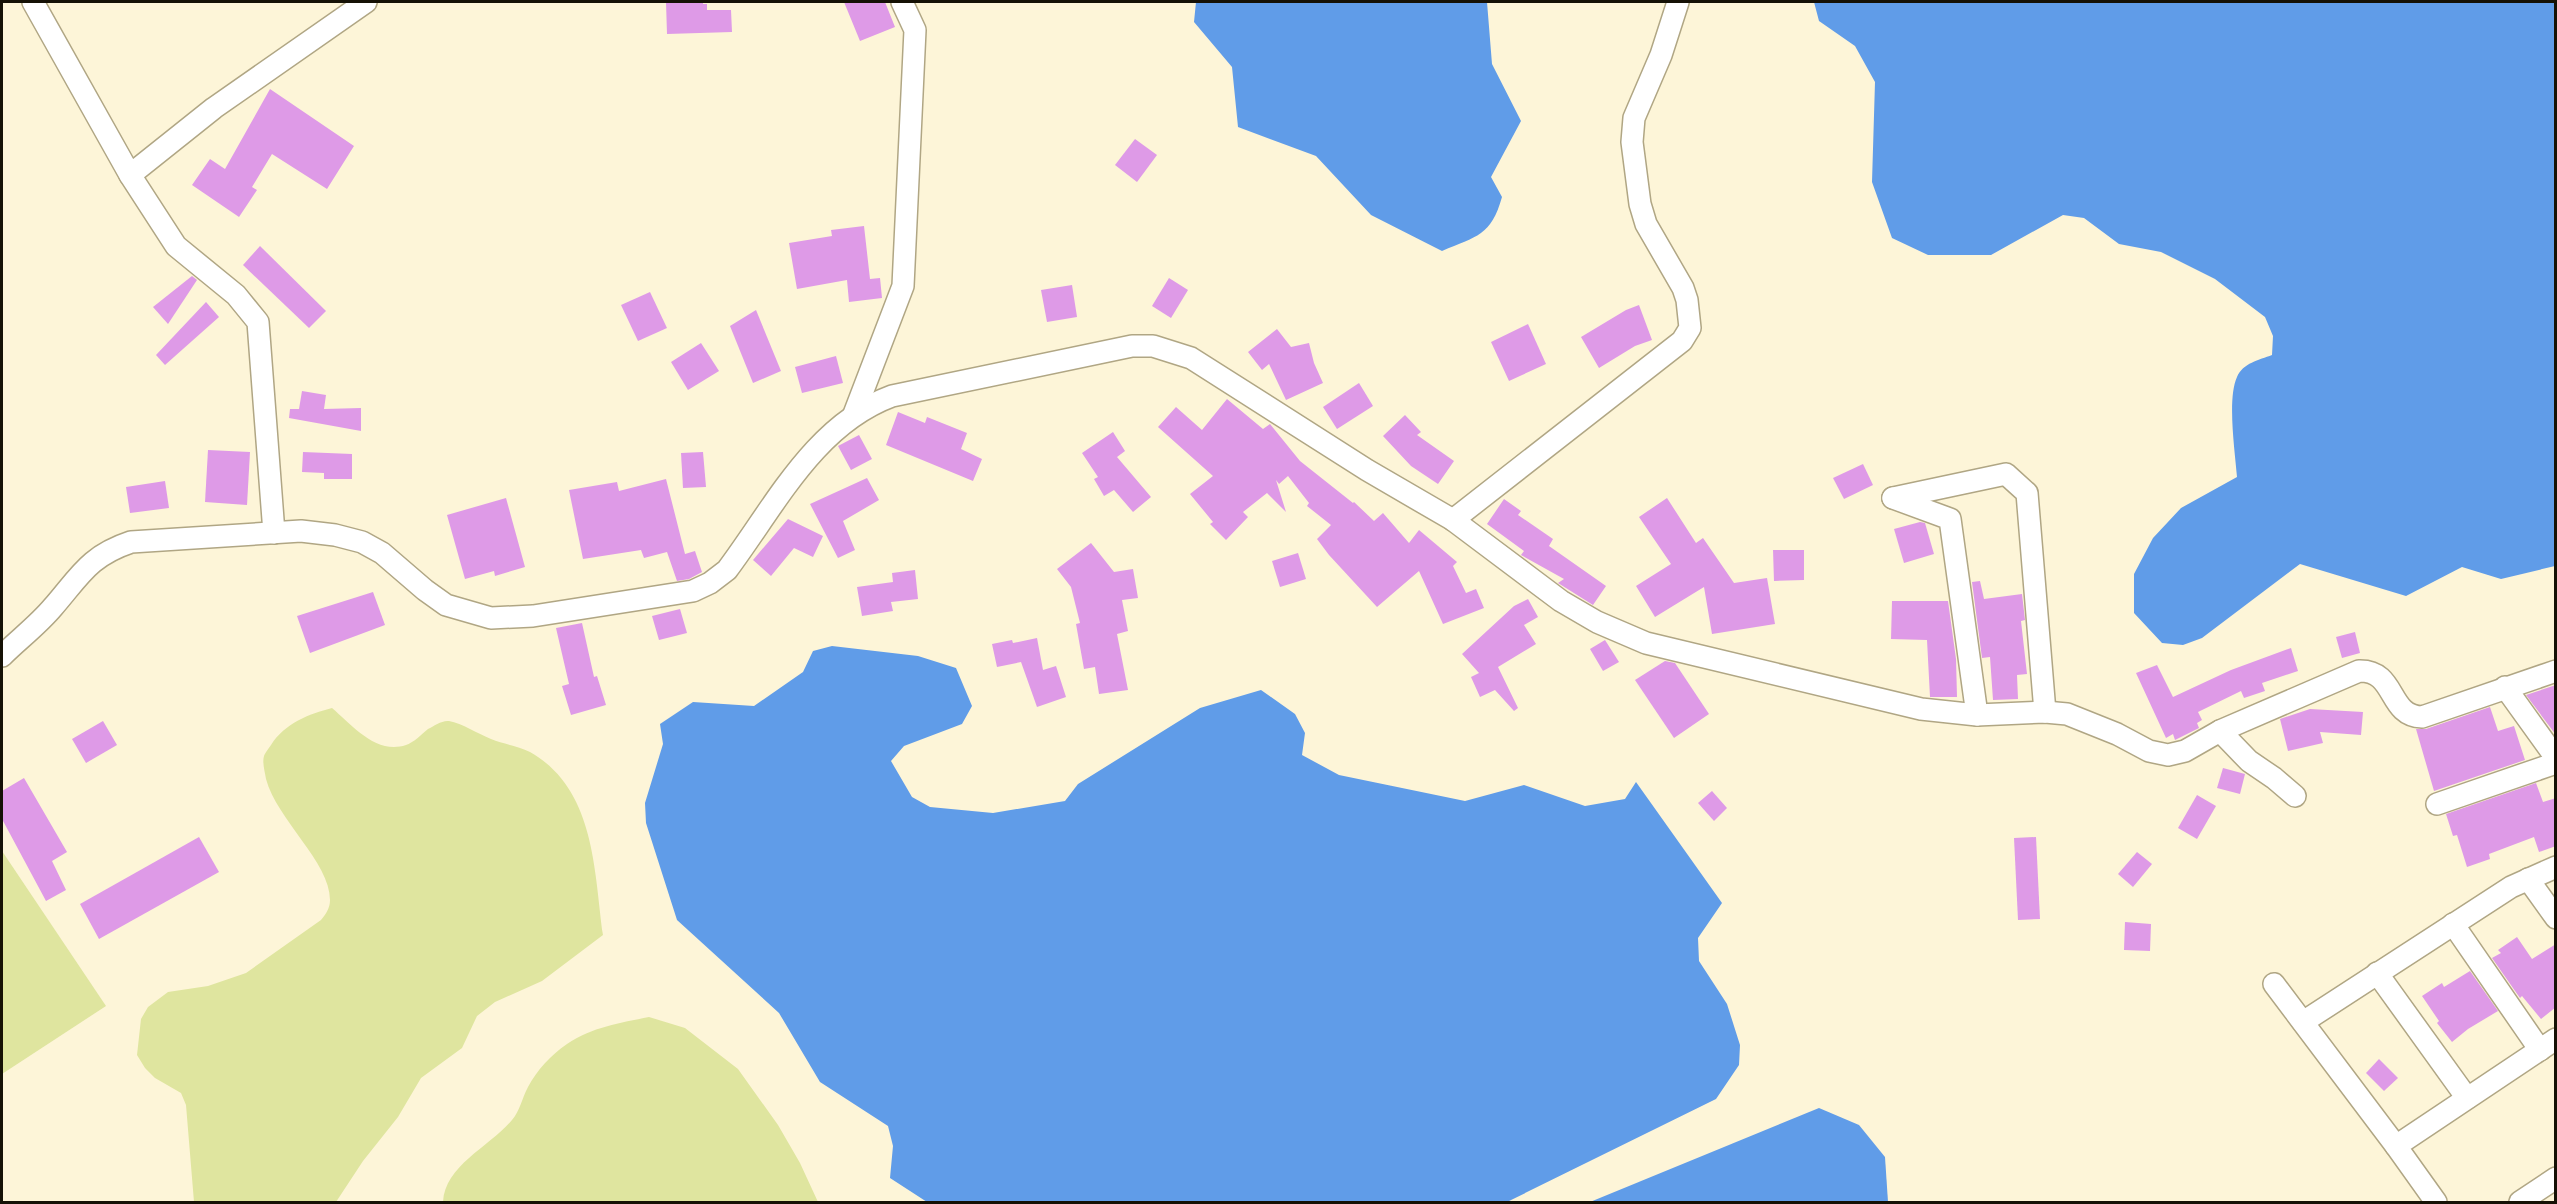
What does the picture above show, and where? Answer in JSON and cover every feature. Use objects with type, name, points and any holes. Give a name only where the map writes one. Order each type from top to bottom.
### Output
[{"type":"street","points":[[33,2],[130,176],[176,246],[236,295],[258,322],[274,532]]},
{"type":"street","points":[[130,176],[214,108],[366,2]]},
{"type":"street","points":[[854,414],[903,286],[915,30],[902,2]]},
{"type":"street","points":[[1453,520],[1682,341],[1690,328],[1687,300],[1683,288],[1646,224],[1640,204],[1632,142],[1634,118],[1660,55],[1678,2]]},
{"type":"street","points":[[2,656],[52,609],[82,571],[113,548],[131,542],[302,531],[334,535],[362,542],[382,553],[446,605],[491,618],[533,616],[693,591],[710,583],[727,570],[804,462],[854,414],[870,404],[892,396],[1132,346],[1153,346],[1191,358],[1375,475],[1453,520],[1562,602],[1621,634],[1646,643],[1921,709],[1977,716],[2045,712],[2067,714],[2089,721],[2149,751],[2168,755],[2185,751],[2220,731],[2359,671],[2370,670],[2381,676],[2403,712],[2410,717],[2422,717],[2556,671]]},
{"type":"street","points":[[1977,716],[1950,519],[1893,498],[2006,474],[2027,493],[2045,712]]},
{"type":"street","points":[[2505,687],[2556,758]]},
{"type":"street","points":[[2220,731],[2249,761],[2295,796]]},
{"type":"street","points":[[2437,804],[2556,763]]},
{"type":"street","points":[[2303,1022],[2453,924],[2528,879],[2556,867]]},
{"type":"street","points":[[2528,879],[2556,918]]},
{"type":"street","points":[[2396,1146],[2548,1045],[2453,924]]},
{"type":"street","points":[[2377,973],[2467,1098]]},
{"type":"street","points":[[2274,984],[2436,1203]]},
{"type":"street","points":[[2520,1203],[2556,1178]]},
{"type":"green space","points":[[332,708],[365,737],[385,746],[406,745],[428,729],[441,722],[449,721],[530,752],[551,768],[568,787],[588,833],[603,935],[542,981],[495,1002],[477,1016],[462,1048],[421,1078],[398,1117],[363,1161],[336,1202],[194,1202],[186,1105],[181,1093],[155,1078],[137,1055],[141,1019],[148,1007],[168,992],[208,986],[246,973],[321,920],[326,913],[330,900],[322,871],[272,794],[263,762],[266,752],[290,725]]},
{"type":"green space","points":[[2,851],[106,1006],[2,1074]]},
{"type":"green space","points":[[649,1017],[685,1028],[738,1069],[778,1125],[800,1163],[818,1202],[443,1202],[452,1177],[470,1157],[512,1120],[532,1081],[555,1053],[577,1038],[596,1030]]},
{"type":"water","points":[[1196,2],[1487,2],[1492,64],[1521,121],[1491,177],[1502,197],[1493,220],[1473,238],[1442,251],[1371,215],[1316,156],[1238,127],[1232,67],[1194,22]]},
{"type":"water","points":[[1814,2],[2555,2],[2555,566],[2501,579],[2462,567],[2406,596],[2300,564],[2202,638],[2183,645],[2162,643],[2134,613],[2134,574],[2153,538],[2181,508],[2237,477],[2232,398],[2237,377],[2243,368],[2272,355],[2273,336],[2265,317],[2215,279],[2161,252],[2119,244],[2084,218],[2063,215],[1991,255],[1928,255],[1892,238],[1872,182],[1875,82],[1855,46],[1819,21]]},
{"type":"water","points":[[832,646],[918,656],[956,668],[972,706],[962,724],[904,746],[891,761],[912,797],[930,807],[993,813],[1065,801],[1078,784],[1200,708],[1261,690],[1295,714],[1305,733],[1302,755],[1339,775],[1465,801],[1524,785],[1585,806],[1625,799],[1636,782],[1722,903],[1698,938],[1699,961],[1727,1004],[1740,1045],[1739,1065],[1716,1099],[1507,1202],[927,1202],[890,1178],[893,1146],[888,1126],[820,1082],[779,1013],[677,920],[646,823],[645,803],[663,744],[660,724],[693,702],[754,706],[803,672],[813,651]]},
{"type":"water","points":[[1819,1108],[1859,1125],[1885,1157],[1888,1202],[1590,1202]]},
{"type":"building","points":[[666,2],[703,2],[707,4],[707,10],[731,10],[732,32],[667,34]]},
{"type":"building","points":[[844,2],[885,2],[895,27],[860,41]]},
{"type":"building","points":[[270,89],[354,146],[327,189],[272,154],[252,187],[257,190],[239,217],[192,185],[210,159],[225,169]]},
{"type":"building","points":[[1135,139],[1157,155],[1137,182],[1115,165]]},
{"type":"building","points":[[864,226],[870,279],[880,278],[882,298],[849,302],[847,280],[797,289],[789,243],[832,236],[831,230]]},
{"type":"building","points":[[260,246],[326,311],[309,328],[243,265]]},
{"type":"building","points":[[192,276],[197,280],[168,324],[153,307]]},
{"type":"building","points":[[1169,278],[1188,290],[1171,318],[1152,306]]},
{"type":"building","points":[[1072,285],[1077,317],[1047,322],[1041,290]]},
{"type":"building","points":[[650,292],[667,328],[638,341],[621,305]]},
{"type":"building","points":[[206,302],[219,317],[165,365],[156,355]]},
{"type":"building","points":[[1639,305],[1652,340],[1635,346],[1599,368],[1581,337],[1626,310]]},
{"type":"building","points":[[756,310],[781,371],[753,383],[730,326]]},
{"type":"building","points":[[1528,324],[1546,364],[1509,381],[1491,342]]},
{"type":"building","points":[[1277,329],[1291,347],[1309,343],[1314,363],[1323,383],[1286,400],[1269,364],[1262,370],[1248,352]]},
{"type":"building","points":[[701,343],[719,371],[688,390],[671,362]]},
{"type":"building","points":[[836,356],[843,383],[802,393],[795,367]]},
{"type":"building","points":[[1359,383],[1373,406],[1337,429],[1323,407]]},
{"type":"building","points":[[302,391],[326,395],[324,409],[361,408],[361,431],[289,418],[290,409],[299,409]]},
{"type":"building","points":[[1227,399],[1263,429],[1270,424],[1300,461],[1354,502],[1374,521],[1383,513],[1409,543],[1419,530],[1457,562],[1453,566],[1466,593],[1476,589],[1484,608],[1443,624],[1419,571],[1377,607],[1317,539],[1331,525],[1307,506],[1309,503],[1288,476],[1279,484],[1276,480],[1286,512],[1267,493],[1243,512],[1248,517],[1226,540],[1210,524],[1213,522],[1190,494],[1213,476],[1158,427],[1176,407],[1202,430]]},
{"type":"building","points":[[898,412],[925,423],[927,417],[967,433],[961,449],[982,459],[973,481],[886,445]]},
{"type":"building","points":[[1405,415],[1421,432],[1417,435],[1454,461],[1438,484],[1411,466],[1383,436]]},
{"type":"building","points":[[1113,432],[1125,451],[1117,457],[1151,497],[1133,512],[1114,490],[1104,496],[1094,479],[1098,477],[1082,453]]},
{"type":"building","points":[[859,435],[872,459],[851,470],[838,446]]},
{"type":"building","points":[[208,450],[250,452],[247,505],[205,502]]},
{"type":"building","points":[[303,452],[352,454],[352,479],[324,479],[324,473],[302,472]]},
{"type":"building","points":[[703,452],[706,487],[683,488],[681,453]]},
{"type":"building","points":[[1863,464],[1873,485],[1844,499],[1833,478]]},
{"type":"building","points":[[867,478],[879,500],[843,521],[855,550],[838,558],[810,504]]},
{"type":"building","points":[[666,479],[685,554],[695,551],[702,572],[689,579],[677,581],[667,552],[644,558],[641,550],[583,559],[569,490],[617,482],[619,491]]},
{"type":"building","points":[[165,481],[169,508],[130,513],[126,487]]},
{"type":"building","points":[[506,498],[525,567],[495,576],[494,571],[465,579],[447,515]]},
{"type":"building","points":[[1667,498],[1696,543],[1703,538],[1734,583],[1767,578],[1775,624],[1712,634],[1704,587],[1655,617],[1636,586],[1671,564],[1639,517]]},
{"type":"building","points":[[1504,499],[1521,511],[1518,515],[1553,539],[1549,546],[1606,586],[1593,605],[1558,583],[1564,579],[1521,555],[1524,551],[1487,524]]},
{"type":"building","points":[[788,519],[823,536],[813,557],[794,548],[771,576],[753,560]]},
{"type":"building","points":[[1920,522],[1925,523],[1934,554],[1904,563],[1894,529]]},
{"type":"building","points":[[1091,543],[1114,572],[1133,569],[1138,598],[1122,600],[1128,631],[1117,634],[1128,690],[1099,694],[1095,667],[1084,669],[1076,624],[1080,623],[1071,587],[1057,569]]},
{"type":"building","points":[[1773,550],[1804,550],[1804,580],[1774,581]]},
{"type":"building","points":[[1298,553],[1306,579],[1280,587],[1272,561]]},
{"type":"building","points":[[915,570],[918,599],[891,602],[893,611],[862,616],[857,587],[893,582],[892,573]]},
{"type":"building","points":[[1980,581],[1984,599],[2022,594],[2025,620],[2021,621],[2027,674],[2017,675],[2018,699],[1993,700],[1990,657],[1982,658],[1972,582]]},
{"type":"building","points":[[373,592],[385,625],[310,653],[297,616]]},
{"type":"building","points":[[1528,599],[1538,617],[1524,625],[1536,644],[1498,667],[1518,708],[1514,711],[1495,690],[1480,697],[1471,677],[1479,673],[1462,654],[1514,606]]},
{"type":"building","points":[[1892,601],[1948,601],[1956,659],[1957,697],[1930,697],[1927,640],[1891,639]]},
{"type":"building","points":[[680,609],[687,633],[659,640],[652,616]]},
{"type":"building","points":[[582,623],[594,677],[597,676],[606,705],[571,715],[562,686],[569,684],[556,628]]},
{"type":"building","points":[[2355,632],[2360,653],[2342,658],[2336,637]]},
{"type":"building","points":[[1037,638],[1043,670],[1056,666],[1066,697],[1037,707],[1021,662],[997,667],[992,644]]},
{"type":"building","points":[[1605,640],[1619,662],[1603,671],[1590,649]]},
{"type":"building","points":[[2291,648],[2298,671],[2262,683],[2265,691],[2244,698],[2241,691],[2198,712],[2202,720],[2197,723],[2199,728],[2175,740],[2173,734],[2166,738],[2136,673],[2157,665],[2173,697],[2231,670]]},
{"type":"building","points":[[1665,661],[1675,663],[1709,714],[1674,738],[1635,680]]},
{"type":"building","points":[[2556,685],[2556,735],[2526,695]]},
{"type":"building","points":[[2490,707],[2498,731],[2514,726],[2525,760],[2434,791],[2416,729],[2426,729]]},
{"type":"building","points":[[2310,709],[2363,712],[2361,735],[2320,732],[2323,743],[2288,751],[2280,719]]},
{"type":"building","points":[[103,721],[117,745],[86,763],[72,739]]},
{"type":"building","points":[[2223,768],[2245,774],[2240,794],[2217,788]]},
{"type":"building","points":[[24,778],[67,852],[52,861],[66,890],[46,901],[2,819],[2,791]]},
{"type":"building","points":[[2536,783],[2543,802],[2556,798],[2556,846],[2539,852],[2534,837],[2489,854],[2490,859],[2467,867],[2457,835],[2453,836],[2446,814]]},
{"type":"building","points":[[1712,791],[1727,808],[1714,821],[1698,803]]},
{"type":"building","points":[[2197,795],[2216,806],[2197,839],[2178,828]]},
{"type":"building","points":[[199,837],[219,872],[99,939],[80,904]]},
{"type":"building","points":[[2036,837],[2040,919],[2018,920],[2014,838]]},
{"type":"building","points":[[2137,852],[2152,864],[2133,887],[2118,874]]},
{"type":"building","points":[[2125,922],[2151,924],[2150,951],[2124,950]]},
{"type":"building","points":[[2517,937],[2532,959],[2556,944],[2556,1007],[2541,1019],[2522,996],[2520,998],[2492,958],[2501,953],[2498,950]]},
{"type":"building","points":[[2470,971],[2498,1011],[2468,1029],[2452,1042],[2437,1023],[2439,1021],[2422,996],[2442,983],[2444,987]]},
{"type":"building","points":[[2379,1059],[2398,1078],[2384,1091],[2366,1073]]}]
